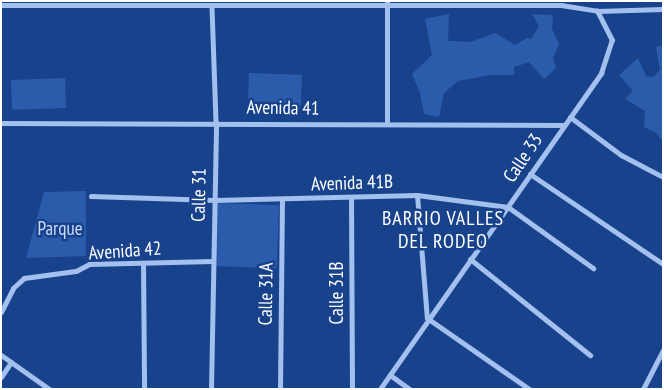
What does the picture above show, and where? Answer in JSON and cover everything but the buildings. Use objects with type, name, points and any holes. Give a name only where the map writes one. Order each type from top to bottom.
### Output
[{"type":"street","points":[[387,3],[387,124]]},
{"type":"street","points":[[1,4],[387,3],[561,5],[597,11],[663,9]]},
{"type":"street","name":"Calle 31","points":[[211,389],[216,122],[212,4]]},
{"type":"street","name":"Calle 33","points":[[380,389],[427,318],[508,207],[601,73],[611,49],[610,31],[597,11]]},
{"type":"street","points":[[570,116],[621,155],[663,177]]},
{"type":"street","name":"Avenida 41","points":[[1,123],[216,122],[564,125]]},
{"type":"street","points":[[530,174],[663,264]]},
{"type":"street","points":[[417,195],[427,318],[528,389]]},
{"type":"street","name":"Avenida 41B","points":[[91,196],[282,200],[417,195],[508,207],[593,268]]},
{"type":"street","name":"Calle 31B","points":[[351,198],[352,389]]},
{"type":"street","name":"Calle 31A","points":[[280,389],[282,200]]},
{"type":"street","points":[[470,259],[590,355]]},
{"type":"street","name":"Avenida 42","points":[[1,312],[13,288],[24,278],[76,271],[89,264],[213,261]]},
{"type":"street","points":[[143,263],[144,389]]},
{"type":"street","points":[[643,389],[663,350]]},
{"type":"street","points":[[1,355],[49,389]]},
{"type":"street","points":[[1,376],[12,362]]},
{"type":"street","points":[[390,375],[409,389]]},
{"type":"green space","points":[[449,14],[448,41],[470,42],[495,33],[515,45],[527,38],[531,39],[539,26],[532,14],[553,15],[552,29],[559,44],[553,58],[556,68],[544,79],[529,62],[514,67],[514,75],[490,75],[458,81],[444,93],[439,117],[424,114],[420,93],[412,74],[432,55],[425,19]]},
{"type":"green space","points":[[663,45],[663,142],[656,133],[644,127],[645,111],[625,99],[633,91],[619,75],[638,58],[646,76],[653,77],[660,70],[656,47]]},
{"type":"green space","points":[[249,73],[302,75],[301,106],[248,104]]},
{"type":"green space","points":[[65,78],[66,108],[12,110],[11,80]]},
{"type":"green space","name":"Parque","points":[[86,191],[86,256],[26,258],[44,192]]},
{"type":"green space","points":[[217,203],[279,205],[277,268],[215,266]]},
{"type":"district","name":"BARRIO VALLES DEL RODEO","points":[[443,230]]}]
